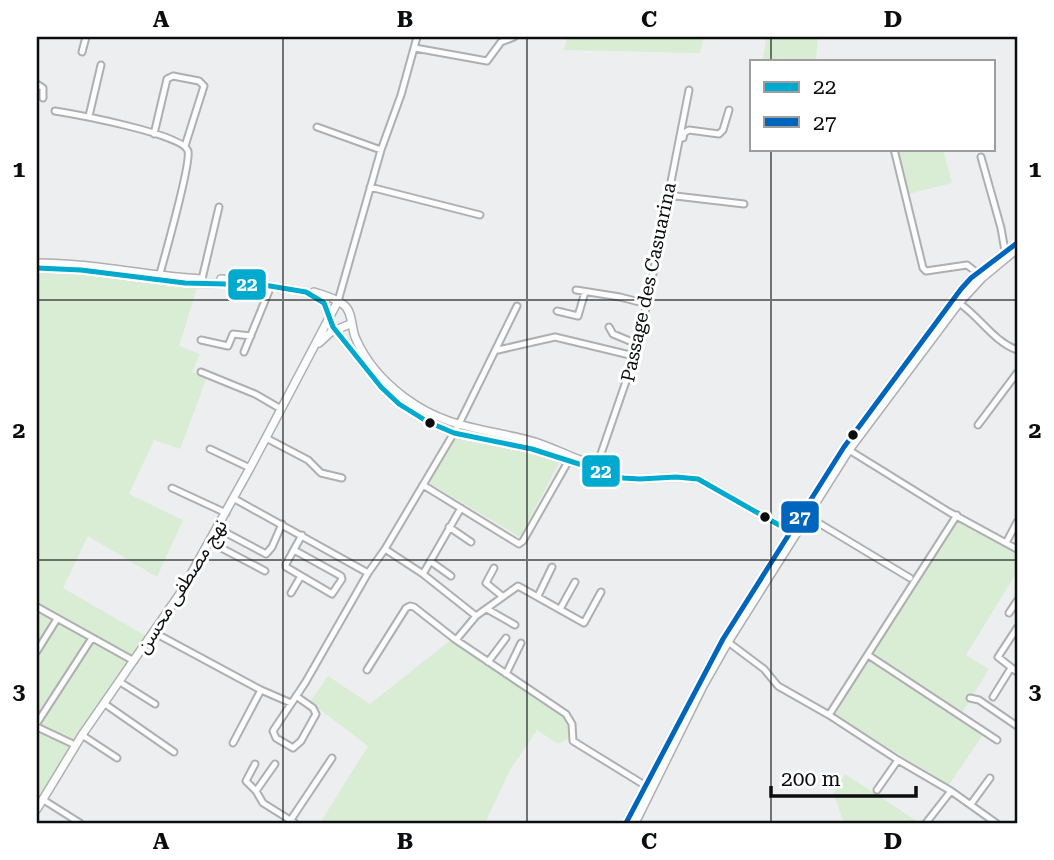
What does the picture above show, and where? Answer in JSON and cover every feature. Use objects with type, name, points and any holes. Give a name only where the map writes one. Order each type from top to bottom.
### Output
[{"type":"main road","points":[[796,529],[849,450],[980,275],[1004,251],[1017,243]]},
{"type":"main road","points":[[626,823],[718,649],[796,529],[844,447],[961,289],[1017,249]]},
{"type":"main road","points":[[37,265],[158,278],[271,286],[306,292],[324,303],[330,323],[387,393],[428,422],[536,443],[598,471],[632,479],[676,477],[698,480],[779,525],[796,529]]},
{"type":"main road","points":[[158,278],[283,284],[307,289],[338,301],[347,309],[356,341],[391,387],[456,429]]},
{"type":"main road","name":"نهج مصطفى محسن","points":[[37,808],[75,745],[155,633],[210,542],[338,301]]},
{"type":"main road","points":[[336,330],[350,324]]},
{"type":"main road","name":"نهج مصطفى محسن","points":[[310,355],[323,338],[336,330]]},
{"type":"main road","points":[[779,525],[790,538]]},
{"type":"main road","points":[[635,823],[698,696],[790,538]]},
{"type":"street","points":[[82,52],[86,37]]},
{"type":"street","points":[[338,301],[417,37]]},
{"type":"street","points":[[415,48],[487,61],[502,41],[514,37]]},
{"type":"street","points":[[89,116],[101,65]]},
{"type":"street","points":[[154,134],[167,79],[173,76],[200,81],[204,86],[185,146]]},
{"type":"street","points":[[37,84],[43,88],[43,98]]},
{"type":"street","name":"Passage des Casuarina","points":[[598,471],[634,356],[647,304],[689,90]]},
{"type":"street","points":[[729,110],[723,130],[719,134],[689,130],[684,133],[668,195],[744,204]]},
{"type":"street","points":[[55,111],[89,116],[173,139],[185,146],[188,152],[186,163],[158,278]]},
{"type":"street","points":[[317,127],[381,150]]},
{"type":"street","points":[[894,150],[923,268],[933,272],[967,265],[980,275]]},
{"type":"street","points":[[981,157],[1001,228],[1004,251]]},
{"type":"street","points":[[370,187],[480,215]]},
{"type":"street","points":[[202,279],[219,207]]},
{"type":"street","points":[[244,352],[271,286]]},
{"type":"street","points":[[576,290],[620,296],[647,304]]},
{"type":"street","points":[[556,311],[578,316],[585,292]]},
{"type":"street","points":[[959,303],[1003,343],[1017,349]]},
{"type":"street","points":[[296,696],[316,713],[298,746],[293,748],[273,734],[456,429],[517,306]]},
{"type":"street","points":[[609,327],[613,334],[637,344]]},
{"type":"street","points":[[201,340],[228,346],[233,334],[251,335]]},
{"type":"street","points":[[497,350],[555,337],[634,356]]},
{"type":"street","points":[[201,372],[255,394],[281,410]]},
{"type":"street","points":[[978,425],[1017,373]]},
{"type":"street","points":[[266,438],[308,460],[321,472],[342,478]]},
{"type":"street","points":[[210,449],[250,468]]},
{"type":"street","points":[[849,450],[1017,549]]},
{"type":"street","points":[[423,485],[510,540],[521,543],[570,459]]},
{"type":"street","points":[[172,488],[226,513]]},
{"type":"street","points":[[233,498],[368,573]]},
{"type":"street","points":[[423,574],[461,508]]},
{"type":"street","points":[[830,715],[957,515]]},
{"type":"street","points":[[807,516],[910,578]]},
{"type":"street","points":[[1006,543],[1017,522]]},
{"type":"street","points":[[217,528],[266,554],[282,524]]},
{"type":"street","points":[[449,527],[471,542]]},
{"type":"street","points":[[294,550],[342,579],[335,592],[332,594],[286,567],[294,550],[302,535]]},
{"type":"street","points":[[210,542],[265,571]]},
{"type":"street","points":[[385,549],[423,574],[476,616]]},
{"type":"street","points":[[430,561],[451,576]]},
{"type":"street","points":[[538,596],[552,567]]},
{"type":"street","points":[[494,568],[486,583],[502,596]]},
{"type":"street","points":[[291,593],[301,576]]},
{"type":"street","points":[[560,609],[575,582]]},
{"type":"street","points":[[456,640],[476,616],[518,586],[584,623],[601,592]]},
{"type":"street","points":[[1009,613],[1017,600]]},
{"type":"street","points":[[367,670],[408,606],[425,613],[456,640],[566,714],[572,724],[573,741],[646,786]]},
{"type":"street","points":[[37,607],[134,661]]},
{"type":"street","points":[[487,609],[515,625]]},
{"type":"street","points":[[37,650],[57,619]]},
{"type":"street","points":[[993,697],[1014,670],[998,656],[1017,628]]},
{"type":"street","points":[[155,633],[261,690],[291,703]]},
{"type":"street","points":[[75,745],[37,725],[92,638]]},
{"type":"street","points":[[488,662],[506,638]]},
{"type":"street","points":[[728,642],[764,669],[778,686],[830,715],[951,791],[996,823]]},
{"type":"street","points":[[506,674],[522,643]]},
{"type":"street","points":[[868,655],[997,740]]},
{"type":"street","points":[[120,682],[155,704]]},
{"type":"street","points":[[233,743],[261,690]]},
{"type":"street","points":[[970,698],[979,700],[1017,726]]},
{"type":"street","points":[[105,704],[174,752]]},
{"type":"street","points":[[82,735],[117,758]]},
{"type":"street","points":[[255,765],[246,781],[263,803],[292,822],[332,758]]},
{"type":"street","points":[[877,790],[898,760]]},
{"type":"street","points":[[256,791],[275,764]]},
{"type":"street","points":[[971,804],[990,778]]},
{"type":"street","points":[[926,823],[951,791]]},
{"type":"street","points":[[42,799],[80,823]]},
{"type":"green space","points":[[567,37],[704,37],[700,53],[564,50]]},
{"type":"green space","points":[[766,37],[818,37],[816,60],[763,60]]},
{"type":"green space","points":[[897,150],[943,150],[952,183],[908,194]]},
{"type":"green space","points":[[37,270],[118,276],[171,287],[197,288],[179,346],[200,354],[192,372],[207,377],[180,449],[154,440],[129,494],[183,520],[157,577],[88,536],[63,588],[148,637],[73,743],[37,804]]},
{"type":"green space","points":[[456,437],[522,449],[560,461],[520,537],[429,483]]},
{"type":"green space","points":[[952,516],[1017,553],[1017,572],[966,655],[989,669],[960,716],[984,733],[949,785],[829,711]]},
{"type":"green space","points":[[452,639],[562,715],[568,724],[569,738],[558,744],[537,730],[510,770],[485,823],[320,823],[368,746],[310,702],[328,676],[370,704]]},
{"type":"green space","points":[[845,774],[920,823],[844,823],[833,793]]},
{"type":"transit line","name":"27","points":[[626,823],[723,639],[844,447],[961,289],[971,278],[1017,243]]},
{"type":"transit line","name":"22","points":[[37,268],[81,270],[185,283],[264,285],[306,292],[324,303],[333,327],[381,387],[399,404],[428,422],[454,433],[532,449],[623,478],[698,479],[779,525],[798,531]]}]
